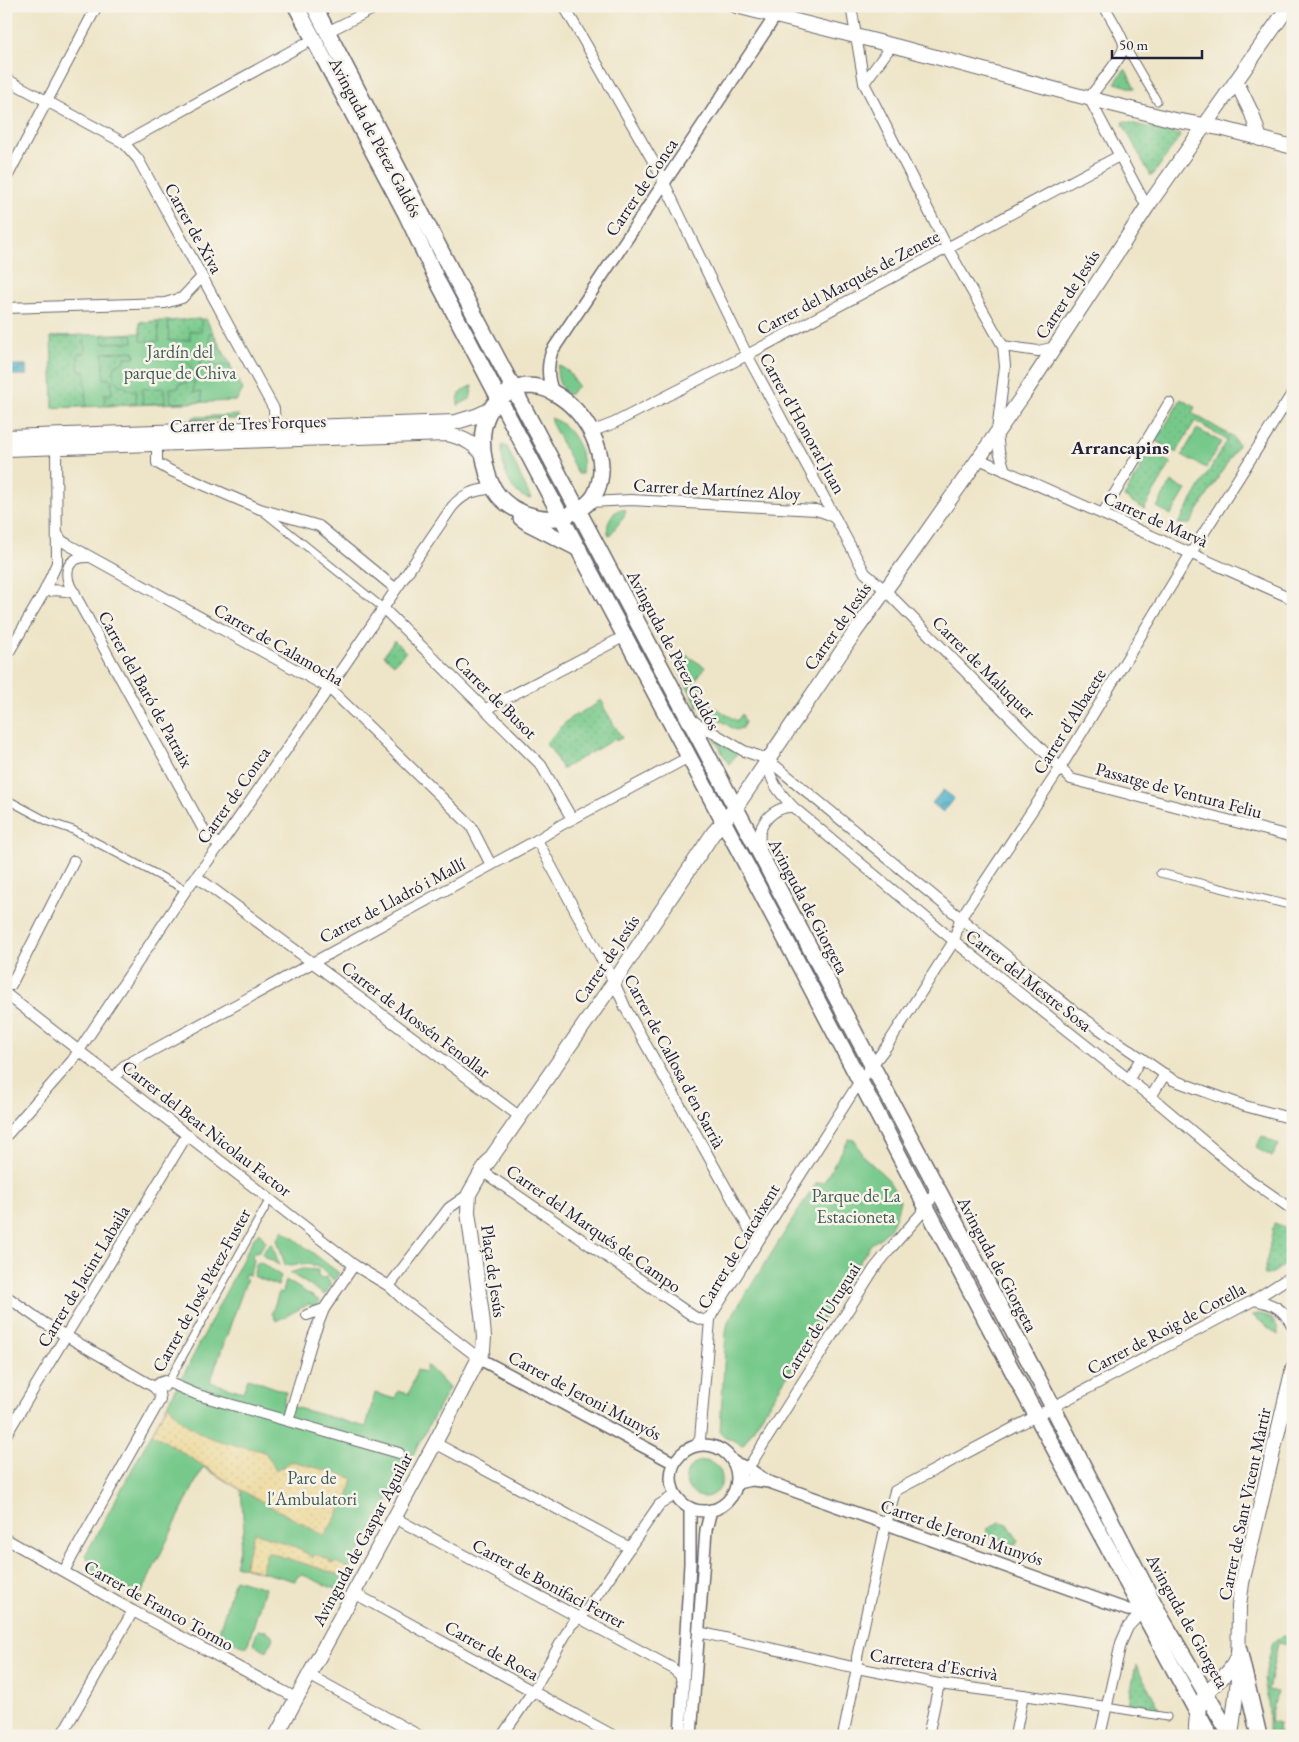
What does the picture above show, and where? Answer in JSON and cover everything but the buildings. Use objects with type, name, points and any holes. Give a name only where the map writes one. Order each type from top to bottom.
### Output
[{"type":"main road","name":"Avinguda de Pérez Galdós","points":[[284,6],[412,244],[438,284]]},
{"type":"main road","name":"Avinguda de Pérez Galdós","points":[[296,6],[402,206],[494,404],[562,518],[724,821]]},
{"type":"main road","name":"Avinguda de Pérez Galdós","points":[[302,6],[388,168],[455,278]]},
{"type":"main road","name":"Avinguda de Pérez Galdós","points":[[314,6],[455,278],[515,388],[584,506],[689,718],[736,807]]},
{"type":"main road","points":[[736,6],[779,11],[855,35],[1090,98],[1174,120],[1206,125],[1293,147]]},
{"type":"main road","name":"Carrer de Jesús","points":[[469,1194],[482,1171],[614,982],[714,832],[736,807],[767,759],[885,590],[979,459],[1056,347],[1146,207],[1289,6]]},
{"type":"main road","points":[[1236,81],[1252,114],[1260,139]]},
{"type":"main road","points":[[503,501],[529,515],[552,519],[562,518],[584,506],[599,486],[598,450],[591,432],[569,404],[553,392],[534,386],[515,388],[494,404],[484,423],[482,434],[486,470],[494,488],[503,501],[512,510],[528,523],[579,549]]},
{"type":"main road","name":"Carrer de Tres Forques","points":[[6,437],[456,422],[476,416],[494,404]]},
{"type":"main road","name":"Carrer de Tres Forques","points":[[6,449],[446,434],[475,446],[484,457]]},
{"type":"main road","name":"Avinguda de Giorgeta","points":[[736,807],[1162,1619],[1231,1736]]},
{"type":"main road","name":"Avinguda de Giorgeta","points":[[724,821],[1036,1415],[1210,1736]]},
{"type":"main road","name":"Plaça de Jesús","points":[[469,1194],[468,1212],[484,1338],[480,1359]]},
{"type":"main road","name":"Avinguda de Gaspar Aguilar","points":[[276,1736],[480,1359]]},
{"type":"main road","name":"Carrer de Sant Vicent Màrtir","points":[[1231,1736],[1235,1706],[1239,1650],[1239,1606],[1242,1583],[1293,1368]]},
{"type":"main road","points":[[1239,1650],[1259,1736]]},
{"type":"main road","name":"Carrer de Sant Vicent Màrtir","points":[[1196,1736],[1197,1710],[1206,1692],[1231,1669],[1239,1650]]},
{"type":"street","points":[[6,179],[97,6]]},
{"type":"street","points":[[327,32],[379,6]]},
{"type":"street","name":"Carrer d'Honorat Juan","points":[[564,6],[665,183],[747,355],[865,572],[885,590]]},
{"type":"street","points":[[851,6],[864,83],[948,247],[1003,346],[1005,366],[997,431],[999,451],[1005,471]]},
{"type":"street","points":[[1104,6],[1158,101]]},
{"type":"street","name":"Carrer de Conca","points":[[553,392],[548,376],[552,350],[779,11]]},
{"type":"street","points":[[1123,41],[1122,56],[1100,82],[1090,98],[1146,207]]},
{"type":"street","points":[[124,143],[304,44]]},
{"type":"street","points":[[864,83],[892,45]]},
{"type":"street","name":"Carrer de Xiva","points":[[6,79],[124,143],[138,159],[274,409],[275,428]]},
{"type":"street","name":"Carrer del Marqués de Zenete","points":[[591,432],[614,423],[747,355],[1119,156]]},
{"type":"street","points":[[6,308],[165,303],[182,298],[202,277]]},
{"type":"street","points":[[1003,346],[1038,351],[1056,347]]},
{"type":"street","name":"Carrer d'Albacete","points":[[872,1066],[954,941],[960,919],[1060,767],[1293,392]]},
{"type":"street","points":[[1102,513],[1169,403]]},
{"type":"street","points":[[254,441],[270,435],[275,428]]},
{"type":"street","points":[[156,444],[157,463],[260,509],[319,526],[396,589]]},
{"type":"street","points":[[6,658],[44,592],[58,563],[56,448]]},
{"type":"street","name":"Carrer de Marvà","points":[[979,459],[1293,599]]},
{"type":"street","name":"Carrer de Conca","points":[[6,1136],[72,1061],[186,890],[220,845],[458,500],[472,492],[494,488]]},
{"type":"street","name":"Carrer de Martínez Aloy","points":[[584,506],[640,500],[816,510],[828,514],[838,521]]},
{"type":"street","points":[[260,509],[383,608]]},
{"type":"street","name":"Carrer de Calamocha","points":[[58,535],[62,541],[329,688],[471,826],[491,865]]},
{"type":"street","name":"Carrer del Baró de Patraix","points":[[91,557],[77,558],[72,561],[69,566],[68,579],[208,836],[220,845]]},
{"type":"street","points":[[44,592],[59,590],[75,593]]},
{"type":"street","name":"Carrer de Maluquer","points":[[885,590],[1060,767]]},
{"type":"street","name":"Carrer de Busot","points":[[383,608],[541,764],[572,819]]},
{"type":"street","points":[[486,708],[625,636]]},
{"type":"street","name":"Carrer del Mestre Sosa","points":[[689,718],[744,751],[767,759],[1076,1013],[1172,1080],[1245,1106],[1293,1119]]},
{"type":"street","name":"Carrer de Lladró i Mallí","points":[[115,1077],[124,1066],[572,819],[689,757]]},
{"type":"street","name":"Carrer del Mestre Sosa","points":[[767,759],[770,775],[776,789],[793,807],[954,941],[1129,1079],[1250,1180],[1293,1209]]},
{"type":"street","name":"Passatge de Ventura Feliu","points":[[1060,767],[1071,778],[1293,837]]},
{"type":"street","points":[[6,799],[49,822],[73,830],[186,890]]},
{"type":"street","points":[[760,852],[760,836],[764,824],[779,809],[793,807]]},
{"type":"street","name":"Carrer de Callosa d'en Sarrià","points":[[537,840],[614,982],[626,1008],[757,1244]]},
{"type":"street","points":[[8,989],[74,861]]},
{"type":"street","points":[[1160,873],[1293,906]]},
{"type":"street","name":"Carrer de Mossén Fenollar","points":[[197,876],[520,1116]]},
{"type":"street","name":"Carrer del Beat Nicolau Factor","points":[[8,989],[79,1049],[354,1266],[389,1286]]},
{"type":"street","points":[[1129,1079],[1141,1058]]},
{"type":"street","name":"Carrer de Carcaixent","points":[[696,1445],[700,1439],[712,1314],[860,1081],[872,1066]]},
{"type":"street","points":[[1151,1097],[1165,1074]]},
{"type":"street","name":"Carrer de Jacint Labaila","points":[[6,1435],[187,1135]]},
{"type":"street","name":"Carrer del Marqués de Campo","points":[[482,1171],[693,1316],[703,1321],[707,1320],[712,1314]]},
{"type":"street","name":"Carrer de l'Uruguai","points":[[737,1481],[748,1468],[874,1269],[927,1207],[934,1193],[934,1185]]},
{"type":"street","points":[[469,1194],[449,1208],[389,1286],[405,1301],[480,1359]]},
{"type":"street","name":"Carrer de José Pérez-Fuster","points":[[64,1571],[160,1400],[162,1388],[266,1206]]},
{"type":"street","points":[[288,1421],[313,1337],[324,1309],[354,1266]]},
{"type":"street","name":"Carrer de Roig de Corella","points":[[843,1736],[857,1668],[857,1657],[895,1491],[1254,1300],[1293,1275]]},
{"type":"street","points":[[6,1296],[66,1336],[162,1388],[198,1395],[399,1453]]},
{"type":"street","points":[[1254,1300],[1279,1308],[1293,1327]]},
{"type":"street","points":[[308,1316],[324,1309]]},
{"type":"street","name":"Carrer de Jeroni Munyós","points":[[480,1359],[674,1462]]},
{"type":"street","points":[[435,1443],[630,1548]]},
{"type":"street","points":[[705,1444],[723,1450],[733,1462],[737,1481],[732,1496],[726,1502],[711,1510],[698,1510],[690,1508],[675,1495],[670,1481],[671,1471],[674,1462],[683,1451],[696,1445],[705,1444]]},
{"type":"street","name":"Carrer de Jeroni Munyós","points":[[733,1462],[748,1468],[769,1482]]},
{"type":"street","name":"Carrer de Jeroni Munyós","points":[[737,1481],[769,1482],[1128,1610],[1143,1611]]},
{"type":"street","points":[[502,1736],[533,1691],[571,1625],[586,1611],[659,1505],[675,1495]]},
{"type":"street","points":[[680,1736],[689,1583],[690,1508]]},
{"type":"street","points":[[691,1736],[706,1530],[711,1510]]},
{"type":"street","name":"Carrer de Bonifaci Ferrer","points":[[394,1518],[672,1668],[680,1675],[682,1682]]},
{"type":"street","name":"Carrer de Franco Tormo","points":[[6,1539],[133,1611],[296,1698]]},
{"type":"street","name":"Carrer de Roca","points":[[354,1593],[614,1736]]},
{"type":"street","points":[[61,1736],[133,1611]]},
{"type":"street","points":[[1100,1736],[1122,1643],[1128,1627],[1143,1611]]},
{"type":"street","name":"Carretera d'Escrivà","points":[[699,1632],[857,1668],[939,1684],[1023,1694],[1167,1717]]},
{"type":"street","points":[[309,1675],[420,1736]]},
{"type":"street","points":[[928,1736],[939,1684]]},
{"type":"street","points":[[1015,1736],[1023,1694]]},
{"type":"street","points":[[676,1736],[680,1721]]},
{"type":"green space","points":[[1124,70],[1126,70],[1135,89],[1115,83]]},
{"type":"green space","points":[[1123,121],[1180,135],[1153,175],[1150,175]]},
{"type":"green space","points":[[201,319],[201,331],[190,331],[190,340],[169,341],[168,321]]},
{"type":"green space","name":"Jardín del parque de Chiva","points":[[206,319],[243,390],[236,401],[53,408],[58,336],[140,333],[140,322]]},
{"type":"green space","points":[[158,321],[159,341],[141,341],[140,322]]},
{"type":"green space","points":[[209,333],[213,333],[231,366],[211,366]]},
{"type":"green space","points":[[132,334],[133,342],[103,343],[102,335]]},
{"type":"green space","points":[[84,335],[85,353],[78,354],[79,371],[85,371],[86,406],[53,408],[51,337]]},
{"type":"green space","points":[[169,350],[200,350],[201,372],[194,373],[194,392],[201,392],[202,402],[171,403],[170,388],[179,388],[179,384],[187,383],[192,373],[188,362],[178,359],[178,355],[169,355]]},
{"type":"green space","points":[[134,351],[135,357],[125,357],[125,361],[116,365],[114,378],[119,385],[126,386],[127,390],[136,390],[136,404],[105,405],[104,394],[112,394],[111,379],[104,379],[103,353]]},
{"type":"green space","points":[[558,365],[568,371],[578,386],[569,395],[559,382]]},
{"type":"green space","points":[[473,386],[470,399],[458,405],[461,392]]},
{"type":"green space","points":[[164,388],[165,403],[143,404],[142,389]]},
{"type":"green space","points":[[1181,399],[1195,407],[1192,413],[1233,437],[1238,445],[1190,524],[1178,524],[1227,440],[1195,421],[1176,453],[1156,441]]},
{"type":"green space","points":[[239,415],[239,419],[193,420],[193,417]]},
{"type":"green space","points":[[519,416],[562,497],[560,497],[518,419]]},
{"type":"green space","points":[[551,418],[565,427],[576,441],[582,457],[582,474],[578,474],[551,422]]},
{"type":"green space","points":[[1197,429],[1221,442],[1206,468],[1182,455]]},
{"type":"green space","points":[[503,445],[507,447],[531,499],[523,497],[517,492],[508,479],[503,462]]},
{"type":"green space","points":[[1150,451],[1171,463],[1144,509],[1124,497]]},
{"type":"green space","points":[[1171,482],[1186,490],[1171,515],[1157,507]]},
{"type":"green space","points":[[621,509],[626,510],[624,517],[609,536],[609,520],[614,513]]},
{"type":"green space","points":[[595,556],[715,783],[712,786],[591,558]]},
{"type":"green space","points":[[394,640],[406,652],[394,664],[384,655]]},
{"type":"green space","points":[[678,653],[686,655],[705,667],[695,681],[705,690],[700,698],[737,721],[742,714],[745,722],[742,728],[736,730],[732,728],[698,706],[675,664],[674,656]]},
{"type":"green space","points":[[601,700],[622,738],[616,741],[615,739],[562,769],[551,749],[545,744],[570,718]]},
{"type":"green space","points":[[714,738],[738,752],[729,765]]},
{"type":"green space","points":[[1262,1136],[1279,1145],[1272,1157],[1256,1148]]},
{"type":"green space","name":"Parque de La Estacioneta","points":[[849,1139],[855,1140],[863,1156],[888,1179],[900,1201],[896,1216],[888,1231],[871,1244],[743,1445],[724,1436],[720,1432],[728,1322],[816,1183],[824,1182]]},
{"type":"green space","points":[[1274,1223],[1280,1225],[1289,1233],[1292,1249],[1287,1261],[1279,1269],[1271,1274],[1264,1275]]},
{"type":"green space","points":[[283,1230],[339,1273],[334,1281],[328,1274],[316,1266],[307,1264],[285,1265],[277,1239]]},
{"type":"green space","name":"Parc de l'Ambulatori","points":[[259,1232],[266,1242],[259,1251],[252,1255],[254,1261],[249,1275],[245,1274],[244,1278],[247,1279],[210,1382],[243,1392],[248,1378],[286,1392],[283,1404],[366,1427],[375,1393],[395,1399],[398,1391],[409,1394],[417,1370],[425,1372],[427,1365],[449,1388],[339,1591],[303,1575],[298,1576],[295,1581],[235,1565],[244,1529],[241,1490],[203,1467],[140,1596],[92,1571],[86,1554],[184,1374],[252,1241]]},
{"type":"green space","points":[[272,1242],[279,1265],[262,1253]]},
{"type":"green space","points":[[260,1262],[281,1276],[278,1286],[253,1276],[257,1263]]},
{"type":"green space","points":[[302,1269],[318,1270],[318,1277],[322,1279],[326,1277],[331,1284],[325,1295],[290,1273]]},
{"type":"green space","points":[[286,1280],[320,1301],[316,1307],[309,1304],[276,1321],[272,1313],[279,1292],[283,1293]]},
{"type":"green space","points":[[1258,1314],[1270,1317],[1273,1320],[1277,1327],[1278,1335],[1252,1315]]},
{"type":"green space","points":[[704,1461],[717,1466],[722,1479],[717,1492],[704,1497],[691,1492],[686,1479],[691,1466]]},
{"type":"green space","points":[[1000,1522],[1008,1524],[1018,1540],[1016,1545],[986,1535],[987,1529]]},
{"type":"green space","points":[[235,1579],[265,1588],[247,1647],[217,1638]]},
{"type":"green space","points":[[258,1630],[266,1631],[273,1638],[267,1651],[253,1644]]},
{"type":"green space","points":[[1284,1636],[1293,1637],[1293,1646],[1278,1643],[1268,1690],[1277,1692],[1270,1722],[1279,1724],[1277,1733],[1291,1736],[1269,1736],[1269,1709],[1264,1679],[1273,1642]]},
{"type":"green space","points":[[1136,1665],[1162,1713],[1127,1709]]},
{"type":"sand","points":[[168,1404],[177,1416],[188,1425],[211,1438],[265,1452],[276,1471],[292,1461],[353,1478],[349,1494],[325,1536],[241,1490],[152,1433]]},
{"type":"sand","points":[[254,1532],[300,1549],[313,1558],[315,1554],[330,1560],[329,1562],[334,1564],[335,1562],[351,1569],[347,1577],[267,1552],[261,1572],[244,1567]]},
{"type":"water","points":[[8,365],[26,365],[27,375],[8,375]]},
{"type":"water","points":[[943,790],[954,798],[943,812],[932,803]]},
{"type":"district","name":"Arrancapins","points":[[1120,447]]}]
